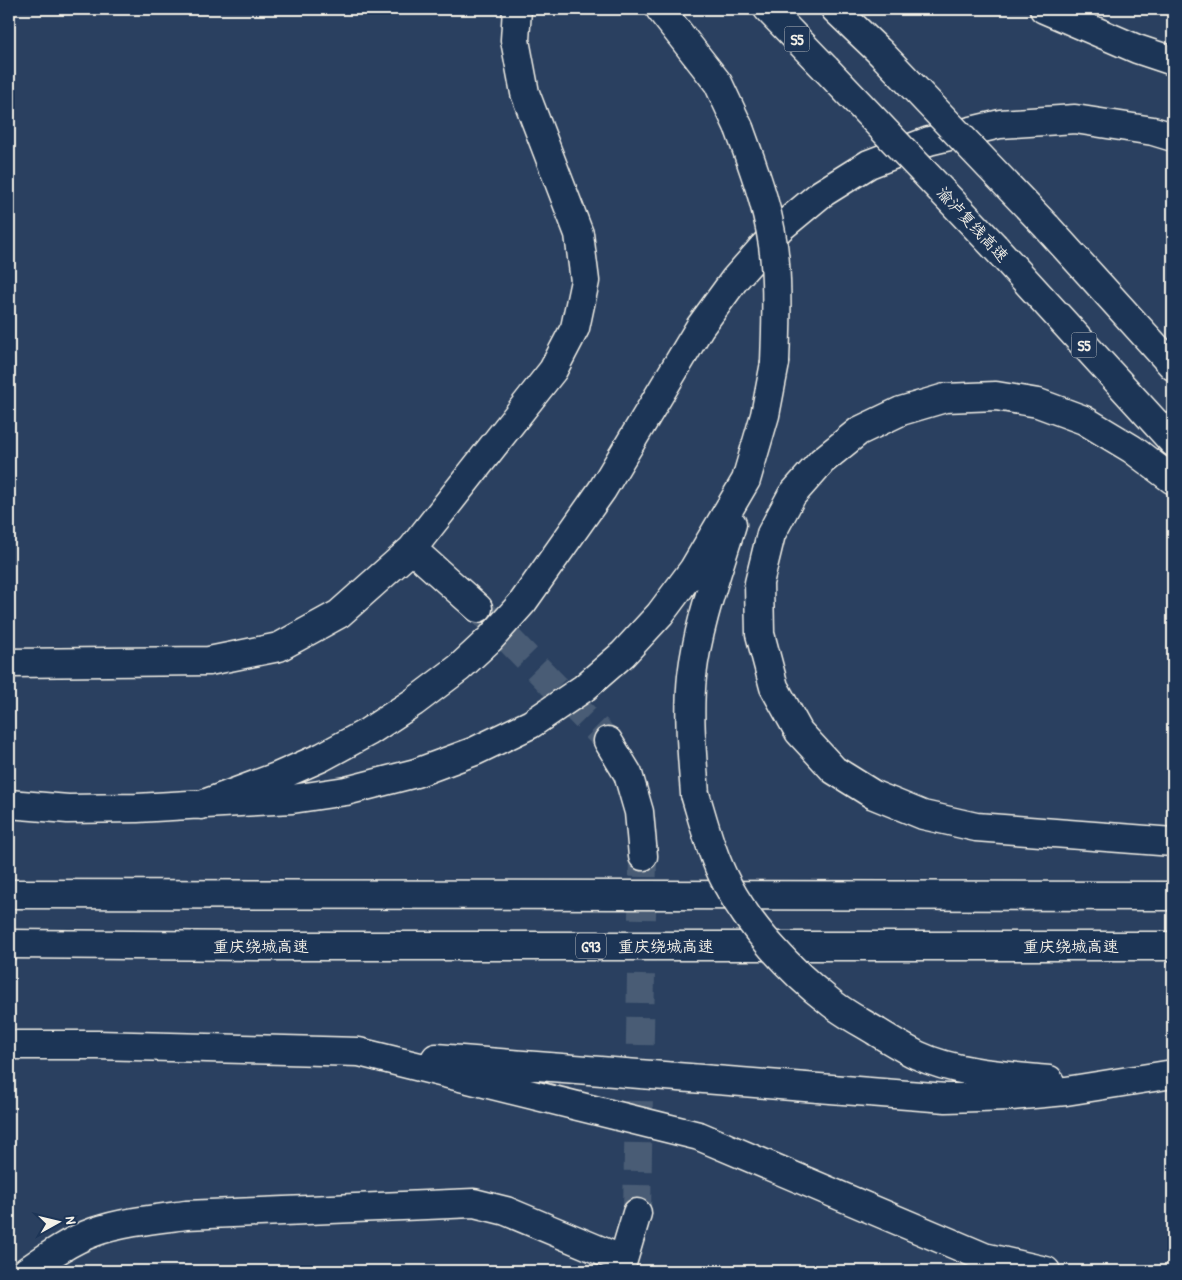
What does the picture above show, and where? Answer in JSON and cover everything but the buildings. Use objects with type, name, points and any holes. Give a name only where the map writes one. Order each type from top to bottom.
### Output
[{"type":"main road","points":[[9,663],[209,661],[279,647],[339,614],[412,550],[553,370],[575,328],[585,281],[579,234],[525,93],[515,40],[517,9]]},
{"type":"main road","points":[[660,9],[718,83],[739,128],[756,173],[767,214],[775,263],[777,307],[775,364],[765,415],[701,629],[692,676],[690,734],[695,794],[709,840],[727,884],[752,922],[795,972],[830,1002],[918,1056],[958,1068],[1009,1077],[1064,1081],[1173,1074]]},
{"type":"main road","name":"渝泸复线高速","points":[[768,9],[995,247],[1173,442]]},
{"type":"main road","points":[[835,9],[880,52],[1047,227],[1173,366]]},
{"type":"main road","points":[[1044,9],[1137,49],[1173,62]]},
{"type":"main road","points":[[201,806],[322,757],[368,732],[452,674],[490,640],[523,602],[602,490],[700,327],[735,280],[780,228],[821,194],[869,164],[929,141],[1000,124],[1075,119],[1153,131],[1173,137]]},
{"type":"main road","points":[[1173,480],[1132,449],[1084,420],[1038,403],[996,396],[945,398],[901,411],[859,431],[822,461],[792,495],[771,534],[759,583],[760,634],[774,687],[799,732],[834,770],[874,795],[923,815],[976,827],[1173,842]]},
{"type":"main road","points":[[9,804],[68,809],[137,808],[201,806],[292,799],[346,791],[416,773],[475,751],[532,724],[584,688],[623,654],[660,614],[693,570],[746,480]]},
{"type":"main road","points":[[412,550],[478,608]]},
{"type":"main road","points":[[608,741],[628,774],[639,812],[643,856]]},
{"type":"main road","points":[[9,894],[1173,896]]},
{"type":"main road","name":"重庆绕城高速","points":[[9,944],[255,946],[1173,946]]},
{"type":"main road","points":[[9,1045],[97,1045],[360,1052],[946,1098],[1066,1092],[1173,1074]]},
{"type":"main road","points":[[360,1052],[699,1136],[984,1257],[1046,1271]]},
{"type":"main road","points":[[27,1271],[49,1255],[93,1232],[140,1221],[186,1215],[474,1203],[506,1211],[623,1260],[637,1212]]},
{"type":"tunnel","points":[[478,608],[608,741]]},
{"type":"tunnel","points":[[637,1213],[643,856]]}]
